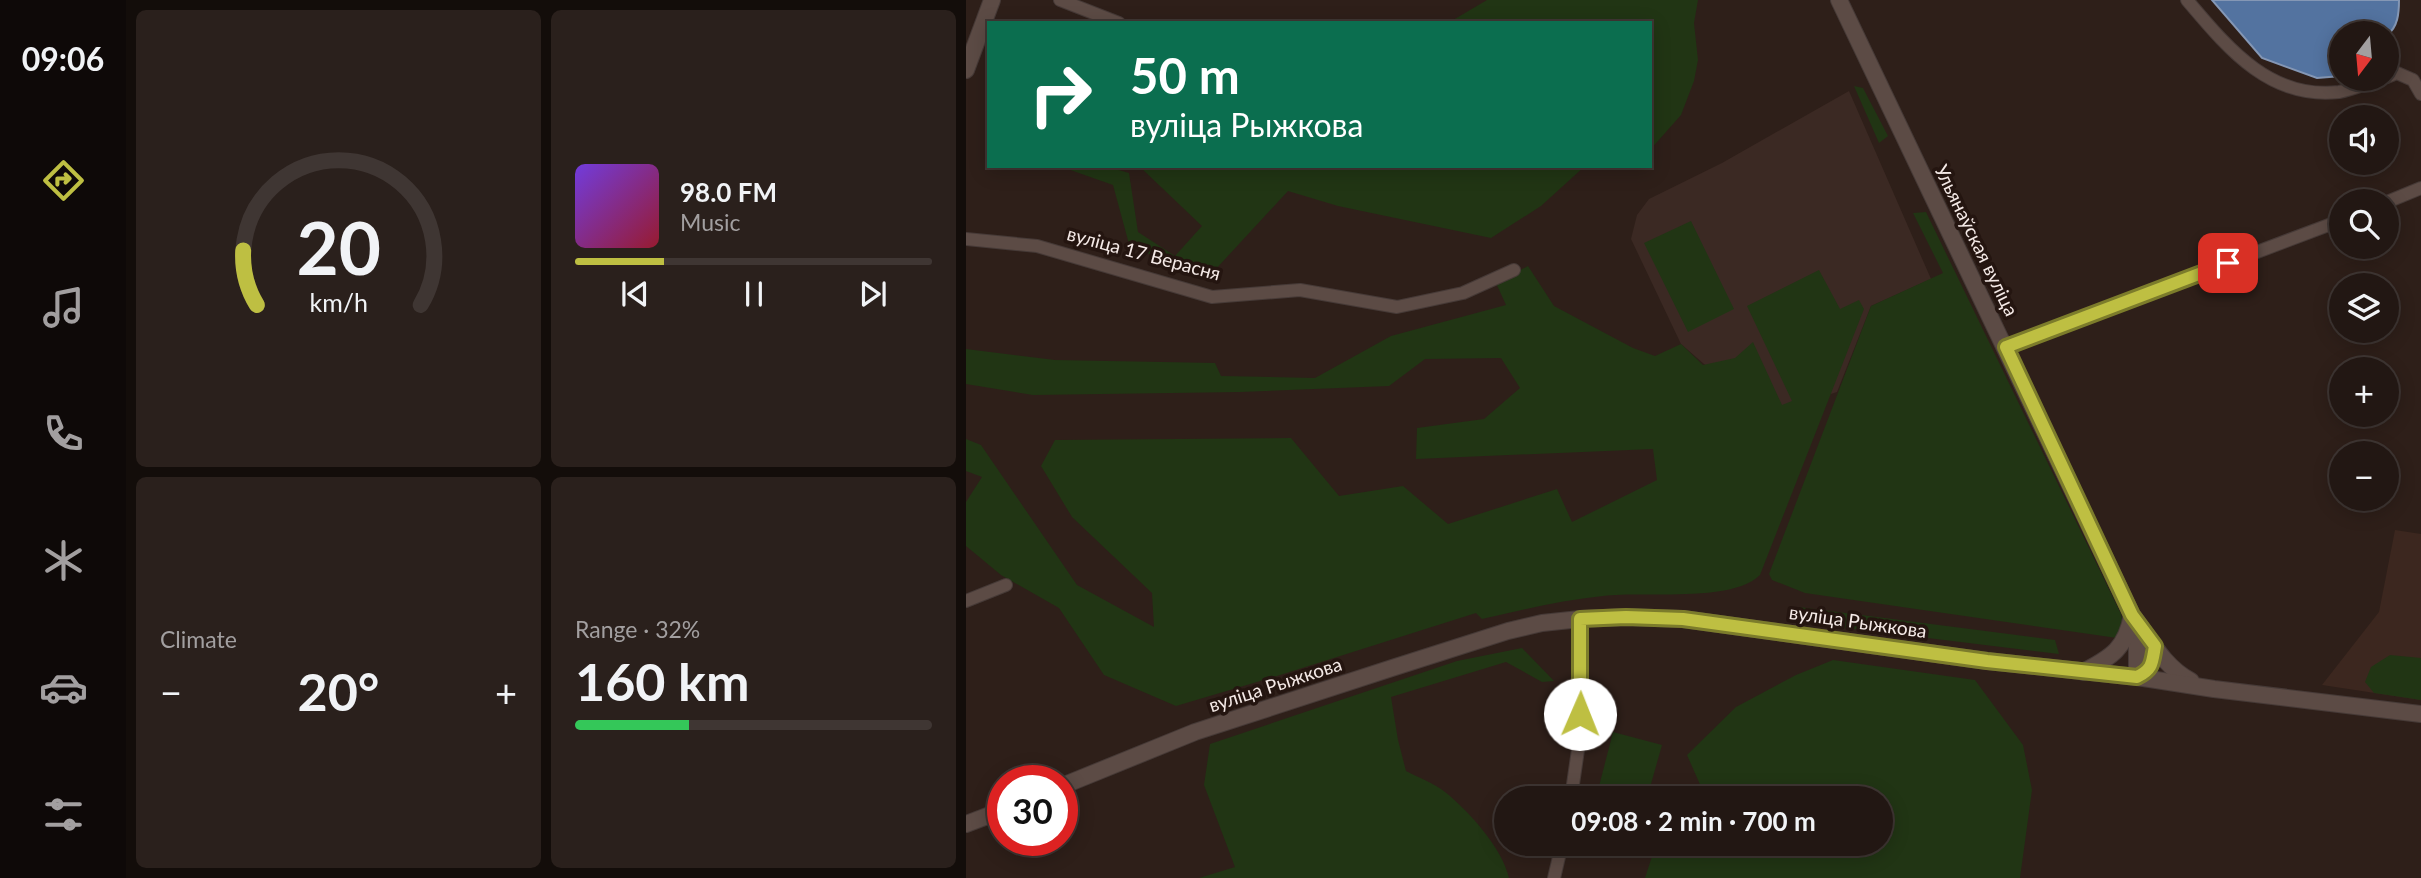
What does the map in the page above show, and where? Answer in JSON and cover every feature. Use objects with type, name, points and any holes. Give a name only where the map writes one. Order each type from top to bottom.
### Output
[{"type":"main road","points":[[966,69],[992,0]]},
{"type":"main road","name":"Ульянаўская вуліца","points":[[1839,0],[2132,615],[2174,671],[2200,685]]},
{"type":"main road","points":[[2083,672],[2113,655],[2124,642],[2132,615]]},
{"type":"main road","points":[[2132,615],[2137,643],[2137,677],[2147,672],[2155,646]]},
{"type":"main road","name":"вуліца Рыжкова","points":[[1078,780],[1195,732],[1508,631],[1542,623],[1580,619],[1683,619],[1987,661],[2137,677],[2421,714]]},
{"type":"main road","points":[[966,824],[987,816]]},
{"type":"street","points":[[1060,0],[1114,21]]},
{"type":"street","points":[[2187,0],[2230,50],[2266,78],[2303,91],[2343,91]]},
{"type":"street","points":[[2399,75],[2413,80],[2421,94]]},
{"type":"street","points":[[2399,197],[2421,188]]},
{"type":"street","points":[[2006,347],[2329,225]]},
{"type":"street","name":"вуліца 17 Верасня","points":[[966,239],[1037,246],[1212,297],[1300,290],[1397,307],[1463,293],[1514,270]]},
{"type":"street","points":[[966,601],[1006,585]]},
{"type":"street","points":[[1573,786],[1580,736],[1580,619]]},
{"type":"street","points":[[1554,878],[1559,856]]},
{"type":"shaded area","points":[[1849,91],[1931,279],[1871,306],[1837,392],[1764,416],[1681,344],[1631,239],[1637,215],[1649,199],[1722,163]]},
{"type":"shaded area","points":[[2395,530],[2421,534],[2421,700],[2322,685],[2379,612]]},
{"type":"green space","points":[[1487,0],[1698,0],[1694,23],[1698,60],[1694,81],[1681,115],[1652,148],[1652,21],[1451,21]]},
{"type":"green space","points":[[1854,86],[1863,88],[1888,136],[1879,143]]},
{"type":"green space","points":[[1065,168],[1112,168],[1129,173],[1138,232],[1175,256],[1202,226],[1141,168],[1583,168],[1541,206],[1491,238],[1338,206],[1288,191],[1214,271],[1171,265],[1129,244],[1113,185]]},
{"type":"green space","points":[[1926,212],[2121,614],[2123,623],[2117,638],[1805,593],[1772,580],[1769,574],[1871,306],[1943,273],[1913,213]]},
{"type":"green space","points":[[1691,221],[1734,309],[1688,332],[1644,243]]},
{"type":"green space","points":[[1528,266],[1554,306],[1633,348],[1655,356],[1681,344],[1703,365],[1735,358],[1753,342],[1782,405],[1792,401],[1747,306],[1819,270],[1840,309],[1859,300],[1864,309],[1760,575],[1747,584],[1709,593],[1588,598],[1482,619],[1476,613],[1176,706],[1104,675],[1059,608],[1001,575],[966,546],[966,502],[982,477],[966,471],[966,439],[981,445],[1077,585],[1154,627],[1152,593],[1072,517],[1041,466],[1055,440],[1291,438],[1339,496],[1403,486],[1448,524],[1557,489],[1572,522],[1657,480],[1653,449],[1416,459],[1417,428],[1484,419],[1520,388],[1501,358],[1425,359],[1389,386],[1240,392],[1033,395],[966,384],[966,349],[1055,360],[1215,363],[1221,376],[1315,378],[1391,336],[1506,305],[1496,283]]},
{"type":"green space","points":[[1799,607],[2055,640],[2059,654],[1797,622]]},
{"type":"green space","points":[[1522,648],[1554,681],[1542,682],[1506,662],[1391,697],[1406,771],[1441,789],[1464,809],[1494,846],[1494,856],[1500,856],[1509,878],[1199,878],[1235,867],[1204,785],[1210,744],[1457,661]]},
{"type":"green space","points":[[2390,655],[2421,658],[2421,700],[2374,693],[2365,682],[2371,667]]},
{"type":"green space","points":[[1833,660],[1975,680],[2023,745],[2032,790],[2020,878],[1645,878],[1652,856],[1893,856],[1893,786],[1701,786],[1687,755],[1736,707],[1796,675]]},
{"type":"green space","points":[[1613,732],[1662,745],[1650,786],[1599,786]]},
{"type":"water","points":[[2212,0],[2399,0],[2396,21],[2329,21],[2329,77],[2317,78],[2262,58]]},
{"type":"route","points":[[1580,714],[1580,619],[1683,619],[2011,664],[2137,677],[2147,672],[2155,646],[2132,615],[2006,347],[2228,263]]}]
